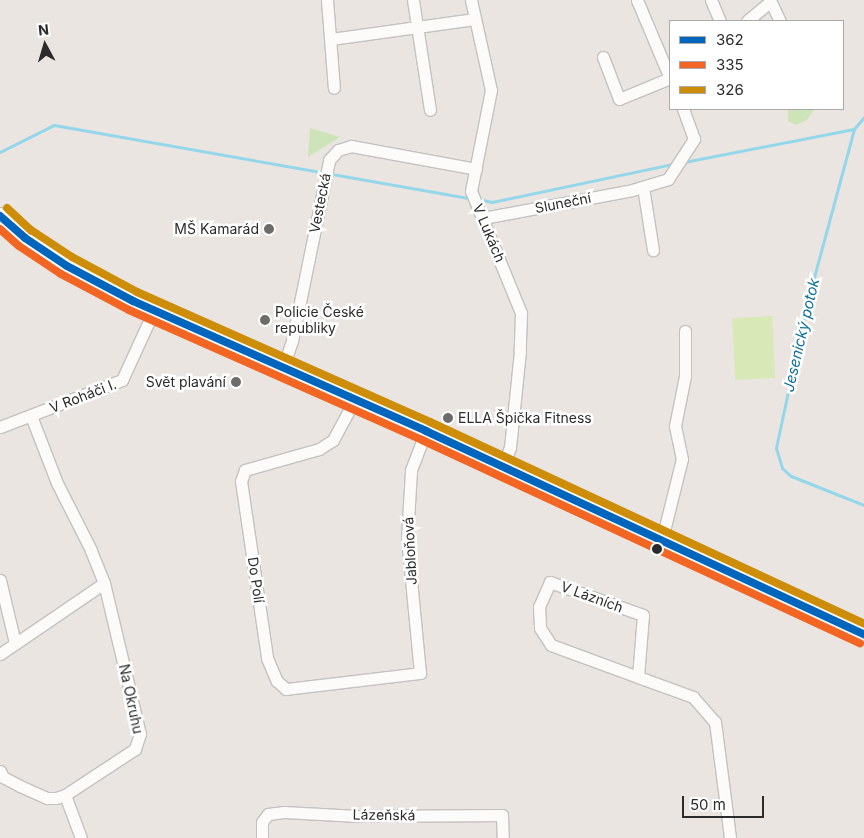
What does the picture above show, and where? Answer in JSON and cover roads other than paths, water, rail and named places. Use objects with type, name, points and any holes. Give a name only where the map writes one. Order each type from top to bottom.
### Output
[{"type":"main road","points":[[0,216],[25,238],[66,266],[154,310],[426,431],[864,634]]},
{"type":"street","points":[[327,0],[334,88]]},
{"type":"street","points":[[413,0],[430,110]]},
{"type":"street","name":"V Lukách","points":[[471,0],[491,90],[471,191],[521,313],[520,351],[510,447],[502,466]]},
{"type":"street","points":[[638,0],[669,76]]},
{"type":"street","points":[[711,0],[720,20]]},
{"type":"street","points":[[748,20],[770,1],[780,20]]},
{"type":"street","points":[[331,39],[475,19]]},
{"type":"street","points":[[603,57],[619,99],[669,78]]},
{"type":"street","name":"Sluneční","points":[[483,218],[642,188],[668,179],[675,171],[694,139],[683,110]]},
{"type":"street","name":"Vestecká","points":[[283,367],[292,341],[328,160],[338,150],[351,146],[476,169]]},
{"type":"street","points":[[642,188],[652,250]]},
{"type":"street","name":"V Roháči I.","points":[[0,427],[122,380],[154,310]]},
{"type":"street","points":[[662,539],[682,459],[675,426],[685,376],[684,331]]},
{"type":"street","name":"Do Polí","points":[[355,399],[333,440],[318,449],[245,470],[241,482],[267,658],[277,681],[286,689],[420,673]]},
{"type":"street","name":"Na Okruhu","points":[[32,416],[57,483],[91,550],[104,583],[139,726],[139,741],[135,749],[65,795]]},
{"type":"street","name":"Jabloňová","points":[[420,673],[407,538],[410,470],[426,431]]},
{"type":"street","points":[[0,580],[15,643]]},
{"type":"street","name":"V Lázních","points":[[638,677],[643,615],[550,582],[540,607],[540,628],[551,645],[638,677],[693,697],[715,722],[730,838]]},
{"type":"street","points":[[0,654],[104,583]]},
{"type":"street","points":[[0,771],[3,777],[47,798],[65,795],[81,838]]},
{"type":"street","name":"Lázeňská","points":[[262,838],[262,822],[268,814],[284,812],[358,816],[502,815],[504,838]]},
{"type":"waterway","name":"Jesenický potok","points":[[864,117],[854,129],[807,303],[776,448],[782,468],[791,476],[864,505]]},
{"type":"waterway","points":[[0,152],[54,125],[470,198]]},
{"type":"waterway","points":[[684,162],[854,129]]},
{"type":"waterway","points":[[478,199],[492,202],[673,164]]},
{"type":"place","name":"MŠ Kamarád","points":[[269,229]]},
{"type":"place","name":"Policie České republiky","points":[[265,320]]},
{"type":"place","name":"Svět plavání","points":[[236,382]]},
{"type":"place","name":"ELLA Špička Fitness","points":[[448,418]]}]
